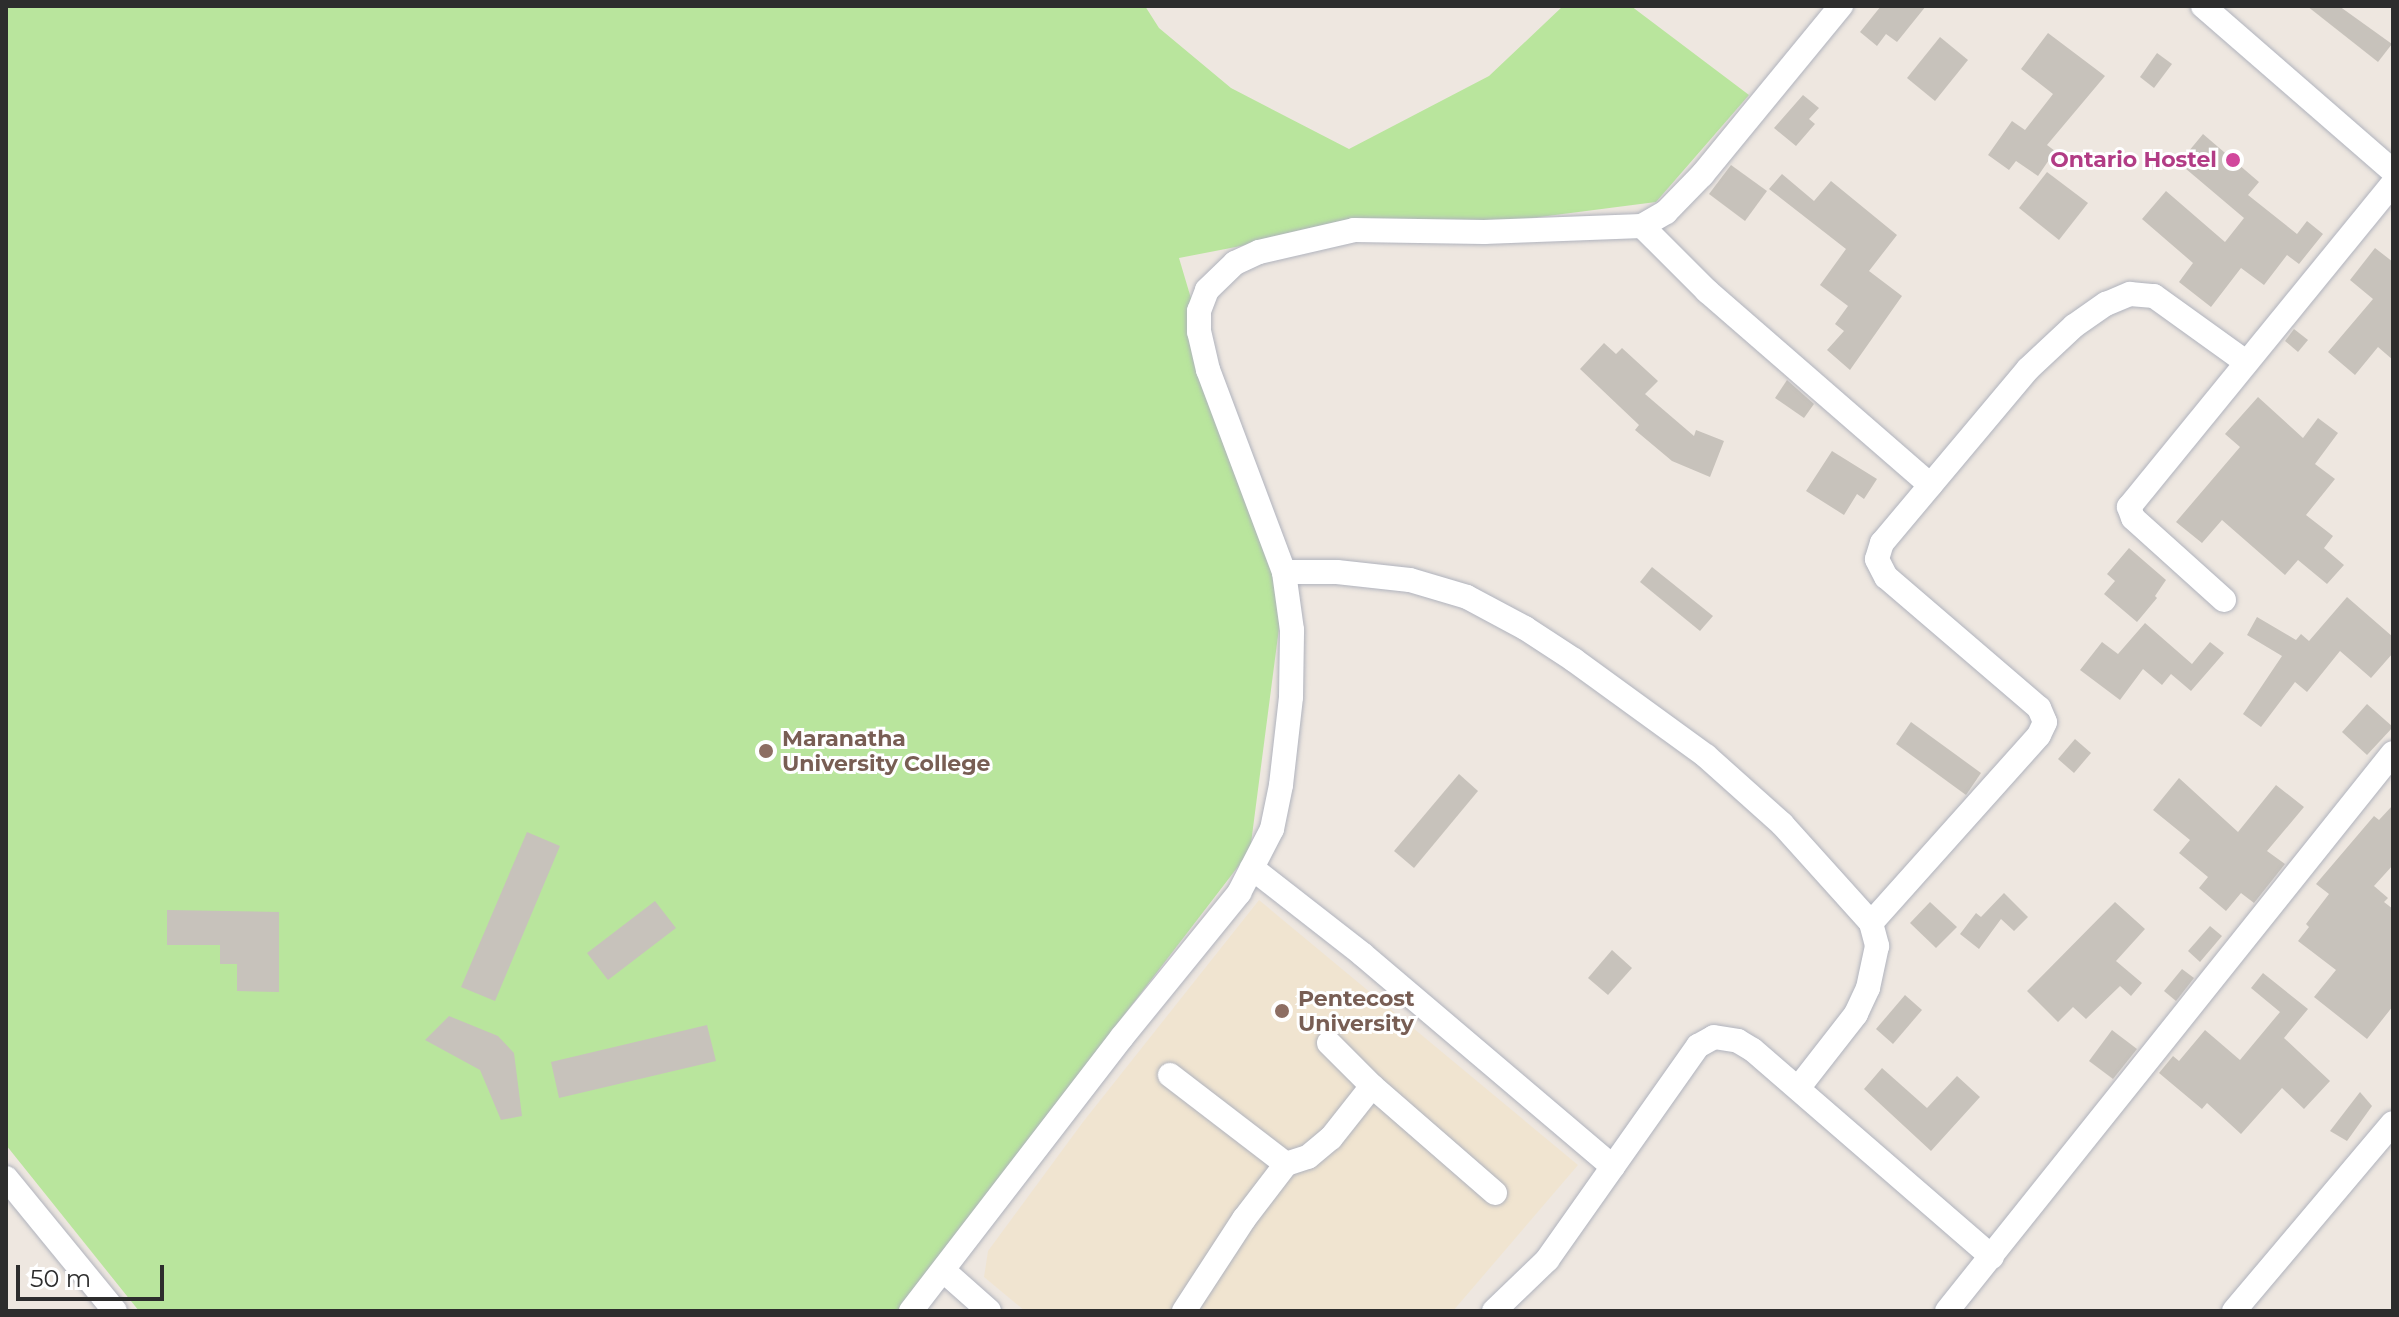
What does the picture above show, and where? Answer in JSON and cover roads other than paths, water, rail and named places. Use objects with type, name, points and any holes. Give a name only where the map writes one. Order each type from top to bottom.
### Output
[{"type":"street","points":[[911,1311],[1122,1037],[1239,893],[1272,829],[1281,785],[1291,697],[1292,630],[1284,572],[1208,370],[1199,332],[1199,311],[1207,290],[1220,275],[1259,252],[1354,230],[1484,232],[1642,226],[1666,212],[1702,175],[1841,6]]},
{"type":"street","points":[[2203,6],[2393,171]]},
{"type":"street","points":[[2224,600],[2133,518],[2129,507],[2393,183]]},
{"type":"street","points":[[1642,226],[1707,291],[1930,485]]},
{"type":"street","points":[[1871,923],[2039,735],[2045,722],[2039,708],[1886,577],[1877,559],[1882,543],[2056,341],[2089,315],[2119,298],[2144,293],[2154,296],[2246,362]]},
{"type":"street","points":[[1284,572],[1337,572],[1410,580],[1467,597],[1525,628],[1695,748],[1749,791],[1871,923],[1877,946],[1868,988],[1856,1014],[1799,1087]]},
{"type":"street","points":[[1947,1311],[2393,753]]},
{"type":"street","points":[[1252,868],[1362,954],[1613,1167]]},
{"type":"street","points":[[1494,1311],[1547,1260],[1698,1046],[1714,1037],[1738,1041],[1799,1087],[1992,1257]]},
{"type":"street","points":[[1329,1043],[1372,1086],[1495,1193]]},
{"type":"street","points":[[1170,1075],[1286,1164]]},
{"type":"street","points":[[1186,1310],[1244,1219],[1286,1164],[1308,1157],[1331,1138],[1372,1086]]},
{"type":"street","points":[[2234,1311],[2393,1123]]},
{"type":"street","points":[[6,1178],[115,1311]]},
{"type":"street","points":[[944,1271],[989,1311]]},
{"type":"place","name":"Ontario Hostel","points":[[2233,160]]},
{"type":"place","name":"Maranatha University College","points":[[766,751]]},
{"type":"place","name":"Pentecost University","points":[[1282,1011]]}]
